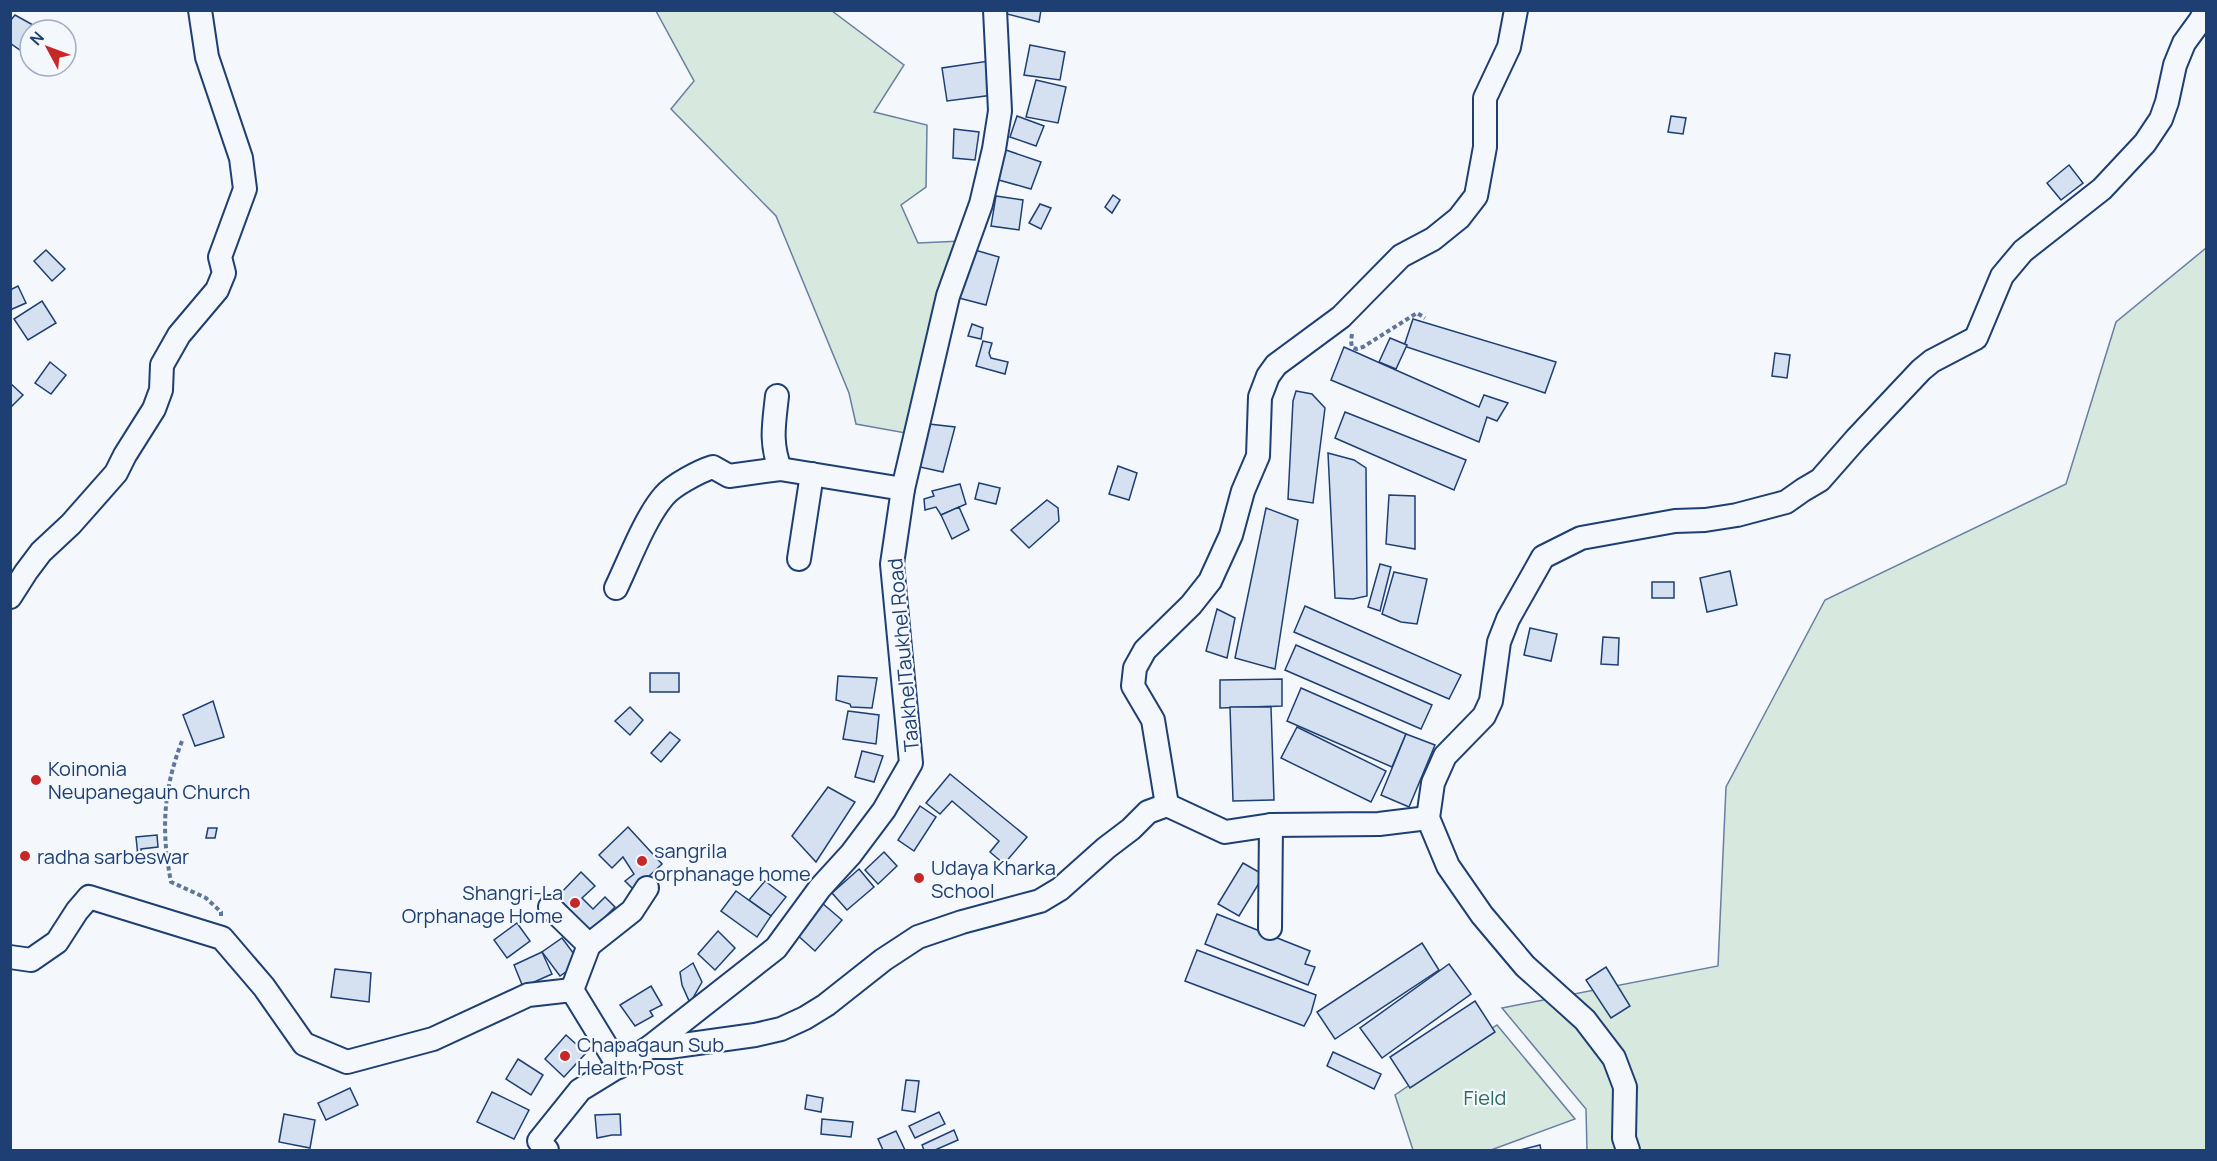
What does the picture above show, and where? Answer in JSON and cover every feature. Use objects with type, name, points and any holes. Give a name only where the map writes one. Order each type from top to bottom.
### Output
[{"type":"street","points":[[10,597],[41,552],[71,524],[116,473],[154,409],[161,390],[162,365],[180,335],[217,290],[224,273],[220,257],[245,189],[241,158],[207,57],[200,10]]},
{"type":"street","name":"TaakhelTaukhel Road","points":[[538,1147],[580,1090],[650,1047],[776,948],[820,888],[851,854],[884,810],[911,764],[892,564],[903,489],[948,296],[981,204],[994,149],[1000,111],[995,10]]},
{"type":"street","points":[[1167,805],[1154,720],[1133,686],[1135,668],[1145,650],[1191,605],[1210,581],[1227,544],[1243,491],[1257,456],[1260,397],[1268,375],[1276,365],[1341,317],[1401,256],[1433,239],[1459,218],[1476,196],[1485,147],[1485,98],[1509,47],[1516,10]]},
{"type":"street","points":[[1628,1150],[1624,1138],[1625,1087],[1614,1058],[1585,1020],[1526,966],[1482,915],[1448,866],[1428,818],[1433,783],[1445,756],[1484,716],[1491,700],[1499,642],[1508,619],[1543,557],[1581,538],[1675,521],[1705,520],[1737,515],[1768,508],[1786,502],[1820,480],[1921,370],[1976,338],[2002,276],[2023,251],[2102,189],[2145,144],[2161,119],[2175,65],[2184,43],[2206,10]]},
{"type":"street","points":[[777,396],[772,435],[774,452],[780,469]]},
{"type":"street","points":[[616,588],[649,521],[665,495],[703,470],[713,467],[729,476],[780,469],[903,489]]},
{"type":"street","points":[[799,559],[812,474]]},
{"type":"street","points":[[650,1047],[669,1047],[755,1035],[781,1029],[805,1018],[833,1000],[883,960],[918,938],[962,922],[1040,901],[1060,890],[1148,812],[1167,805],[1225,832],[1270,825],[1379,824],[1428,818]]},
{"type":"street","points":[[1270,825],[1270,928]]},
{"type":"street","points":[[572,990],[588,945],[632,911],[647,888]]},
{"type":"street","points":[[10,957],[31,960],[57,942],[77,910],[89,897],[222,938],[264,987],[304,1044],[347,1062],[433,1039],[528,995],[572,990]]},
{"type":"street","points":[[550,907],[588,945]]},
{"type":"street","points":[[572,990],[619,1068]]},
{"type":"path","points":[[1351,341],[1352,347],[1356,349],[1363,347],[1417,313],[1425,318]]},
{"type":"path","points":[[182,741],[169,778],[166,800],[164,833],[171,882],[206,898],[221,912],[222,938]]},
{"type":"green space","points":[[656,11],[832,11],[904,65],[874,112],[927,125],[926,187],[901,205],[918,243],[961,241],[911,434],[856,424],[849,393],[776,216],[671,109],[694,81]]},
{"type":"green space","points":[[2206,248],[2206,1150],[1587,1150],[1586,1109],[1502,1008],[1718,966],[1726,787],[1825,600],[2066,484],[2116,322]]},
{"type":"green space","name":"Field","points":[[1497,1025],[1575,1119],[1491,1150],[1413,1150],[1395,1095]]},
{"type":"building","points":[[1007,10],[1041,10],[1039,22],[1007,14]]},
{"type":"building","points":[[15,15],[20,18],[18,18],[18,49],[10,43],[10,21]]},
{"type":"building","points":[[1030,45],[1065,52],[1060,80],[1024,75]]},
{"type":"building","points":[[989,61],[993,95],[947,101],[942,68]]},
{"type":"building","points":[[1036,80],[1066,87],[1058,123],[1026,117]]},
{"type":"building","points":[[1017,116],[1044,126],[1036,146],[1010,137]]},
{"type":"building","points":[[1671,116],[1686,118],[1683,134],[1668,132]]},
{"type":"building","points":[[954,129],[979,132],[975,160],[953,158]]},
{"type":"building","points":[[1003,149],[1041,162],[1031,189],[995,179]]},
{"type":"building","points":[[2069,165],[2083,183],[2061,200],[2047,183]]},
{"type":"building","points":[[1113,195],[1120,200],[1112,213],[1105,207]]},
{"type":"building","points":[[996,196],[1023,200],[1019,230],[991,226]]},
{"type":"building","points":[[1040,204],[1051,208],[1041,229],[1029,223]]},
{"type":"building","points":[[968,248],[999,257],[986,305],[955,297]]},
{"type":"building","points":[[46,250],[65,269],[52,281],[34,261]]},
{"type":"building","points":[[18,286],[26,303],[10,310],[10,290]]},
{"type":"building","points":[[42,301],[56,323],[28,340],[14,319]]},
{"type":"building","points":[[1413,319],[1556,362],[1545,393],[1404,346]]},
{"type":"building","points":[[972,324],[983,328],[981,339],[968,336]]},
{"type":"building","points":[[1390,338],[1407,345],[1396,369],[1379,362]]},
{"type":"building","points":[[983,341],[992,343],[989,353],[991,358],[1008,362],[1005,374],[976,366]]},
{"type":"building","points":[[1344,347],[1479,407],[1484,395],[1508,403],[1497,421],[1487,417],[1479,442],[1331,380]]},
{"type":"building","points":[[1775,353],[1790,355],[1787,378],[1772,376]]},
{"type":"building","points":[[50,362],[66,375],[51,394],[35,383]]},
{"type":"building","points":[[10,383],[23,395],[10,408]]},
{"type":"building","points":[[1296,391],[1312,394],[1325,408],[1313,503],[1288,499],[1293,401]]},
{"type":"building","points":[[1345,412],[1466,460],[1454,490],[1335,438]]},
{"type":"building","points":[[929,424],[955,427],[943,472],[920,467]]},
{"type":"building","points":[[1328,453],[1354,460],[1366,468],[1367,596],[1353,599],[1335,598]]},
{"type":"building","points":[[1118,466],[1137,473],[1129,500],[1109,494]]},
{"type":"building","points":[[979,483],[1000,488],[996,504],[975,499]]},
{"type":"building","points":[[960,484],[966,504],[941,515],[936,507],[925,510],[924,499],[934,496],[932,491]]},
{"type":"building","points":[[1389,495],[1415,496],[1415,549],[1386,544]]},
{"type":"building","points":[[1047,500],[1058,508],[1059,521],[1029,548],[1011,530]]},
{"type":"building","points":[[959,507],[969,530],[952,539],[941,515]]},
{"type":"building","points":[[1266,508],[1298,520],[1275,669],[1235,658]]},
{"type":"building","points":[[1380,564],[1391,567],[1380,611],[1368,607]]},
{"type":"building","points":[[1730,571],[1737,605],[1707,612],[1700,578]]},
{"type":"building","points":[[1394,572],[1427,579],[1417,624],[1401,622],[1382,614]]},
{"type":"building","points":[[1652,582],[1674,582],[1674,598],[1652,598]]},
{"type":"building","points":[[1305,606],[1461,675],[1449,699],[1294,632]]},
{"type":"building","points":[[1217,609],[1235,618],[1227,658],[1206,651]]},
{"type":"building","points":[[1530,628],[1557,634],[1551,661],[1524,655]]},
{"type":"building","points":[[1603,637],[1619,638],[1618,665],[1601,664]]},
{"type":"building","points":[[1296,645],[1432,705],[1421,729],[1285,670]]},
{"type":"building","points":[[650,673],[679,673],[679,692],[650,692]]},
{"type":"building","points":[[838,676],[877,678],[872,708],[851,707],[850,704],[836,700]]},
{"type":"building","points":[[1282,679],[1282,706],[1220,708],[1220,680]]},
{"type":"building","points":[[1301,688],[1406,734],[1392,767],[1287,721]]},
{"type":"building","points":[[213,701],[224,737],[195,746],[183,715]]},
{"type":"building","points":[[630,707],[643,720],[630,735],[615,721]]},
{"type":"building","points":[[1230,707],[1271,707],[1274,800],[1233,801]]},
{"type":"building","points":[[848,711],[879,715],[876,744],[843,739]]},
{"type":"building","points":[[1297,727],[1386,771],[1371,802],[1281,758]]},
{"type":"building","points":[[670,732],[680,740],[661,762],[651,753]]},
{"type":"building","points":[[1406,734],[1435,745],[1409,807],[1381,795]]},
{"type":"building","points":[[862,751],[883,756],[874,782],[855,777]]},
{"type":"building","points":[[950,774],[1027,837],[1004,864],[990,852],[999,841],[952,801],[940,814],[926,803]]},
{"type":"building","points":[[828,787],[855,802],[816,862],[792,836]]},
{"type":"building","points":[[920,806],[936,817],[914,851],[898,840]]},
{"type":"building","name":"sangrila orphanage home","points":[[628,827],[662,864],[634,890],[625,881],[634,874],[623,857],[612,868],[599,855]]},
{"type":"building","points":[[208,828],[217,828],[215,838],[206,838]]},
{"type":"building","points":[[157,835],[158,847],[141,849],[141,857],[138,857],[136,837]]},
{"type":"building","points":[[884,852],[897,866],[878,884],[865,870]]},
{"type":"building","points":[[1243,863],[1264,875],[1239,916],[1218,904]]},
{"type":"building","points":[[859,869],[874,887],[847,910],[832,893]]},
{"type":"building","name":"Shangri-La Orphanage Home","points":[[581,872],[595,886],[582,898],[593,909],[605,897],[615,907],[591,931],[557,897]]},
{"type":"building","points":[[765,881],[786,897],[771,916],[749,900]]},
{"type":"building","points":[[736,891],[771,916],[757,937],[721,911]]},
{"type":"building","points":[[822,903],[842,920],[815,951],[795,933]]},
{"type":"building","points":[[1217,914],[1310,951],[1305,964],[1315,967],[1308,985],[1205,944]]},
{"type":"building","points":[[517,923],[530,941],[507,958],[494,940]]},
{"type":"building","points":[[718,931],[735,948],[715,970],[698,954]]},
{"type":"building","points":[[562,938],[580,962],[560,976],[542,952]]},
{"type":"building","points":[[1422,943],[1439,970],[1335,1039],[1317,1012]]},
{"type":"building","points":[[1197,950],[1316,995],[1311,1013],[1304,1026],[1185,981]]},
{"type":"building","points":[[542,952],[552,974],[523,987],[514,965]]},
{"type":"building","points":[[693,963],[702,982],[690,1003],[682,985],[680,972]]},
{"type":"building","points":[[1449,964],[1471,994],[1382,1058],[1360,1028]]},
{"type":"building","points":[[1606,967],[1630,1006],[1611,1018],[1586,980]]},
{"type":"building","points":[[335,969],[371,973],[369,1002],[331,997]]},
{"type":"building","points":[[651,986],[662,1005],[650,1011],[653,1016],[635,1026],[620,1005]]},
{"type":"building","points":[[1475,1001],[1495,1032],[1410,1088],[1390,1057]]},
{"type":"building","name":"Chapagaun Sub Health Post","points":[[566,1035],[586,1053],[564,1077],[545,1059]]},
{"type":"building","points":[[1333,1052],[1381,1074],[1374,1089],[1327,1066]]},
{"type":"building","points":[[518,1059],[543,1075],[531,1095],[506,1079]]},
{"type":"building","points":[[906,1080],[919,1081],[915,1112],[902,1110]]},
{"type":"building","points":[[350,1088],[358,1105],[326,1120],[318,1103]]},
{"type":"building","points":[[492,1092],[529,1110],[514,1139],[477,1122]]},
{"type":"building","points":[[807,1095],[823,1098],[821,1112],[805,1109]]},
{"type":"building","points":[[939,1112],[945,1124],[915,1138],[909,1126]]},
{"type":"building","points":[[284,1114],[315,1120],[310,1148],[279,1142]]},
{"type":"building","points":[[620,1114],[621,1135],[597,1138],[595,1115]]},
{"type":"building","points":[[822,1119],[853,1122],[851,1137],[821,1134]]},
{"type":"building","points":[[954,1130],[958,1140],[935,1150],[924,1150],[922,1145]]},
{"type":"building","points":[[896,1131],[905,1150],[883,1150],[878,1139]]},
{"type":"building","points":[[1540,1145],[1541,1150],[1520,1150]]},
{"type":"place","name":"Koinonia Neupanegaun Church","points":[[36,780]]},
{"type":"place","name":"radha sarbeswar","points":[[25,856]]},
{"type":"place","name":"sangrila orphanage home","points":[[642,861]]},
{"type":"place","name":"Udaya Kharka School","points":[[919,878]]},
{"type":"place","name":"Shangri-La Orphanage Home","points":[[575,903]]},
{"type":"place","name":"Chapagaun Sub Health Post","points":[[565,1056]]}]
